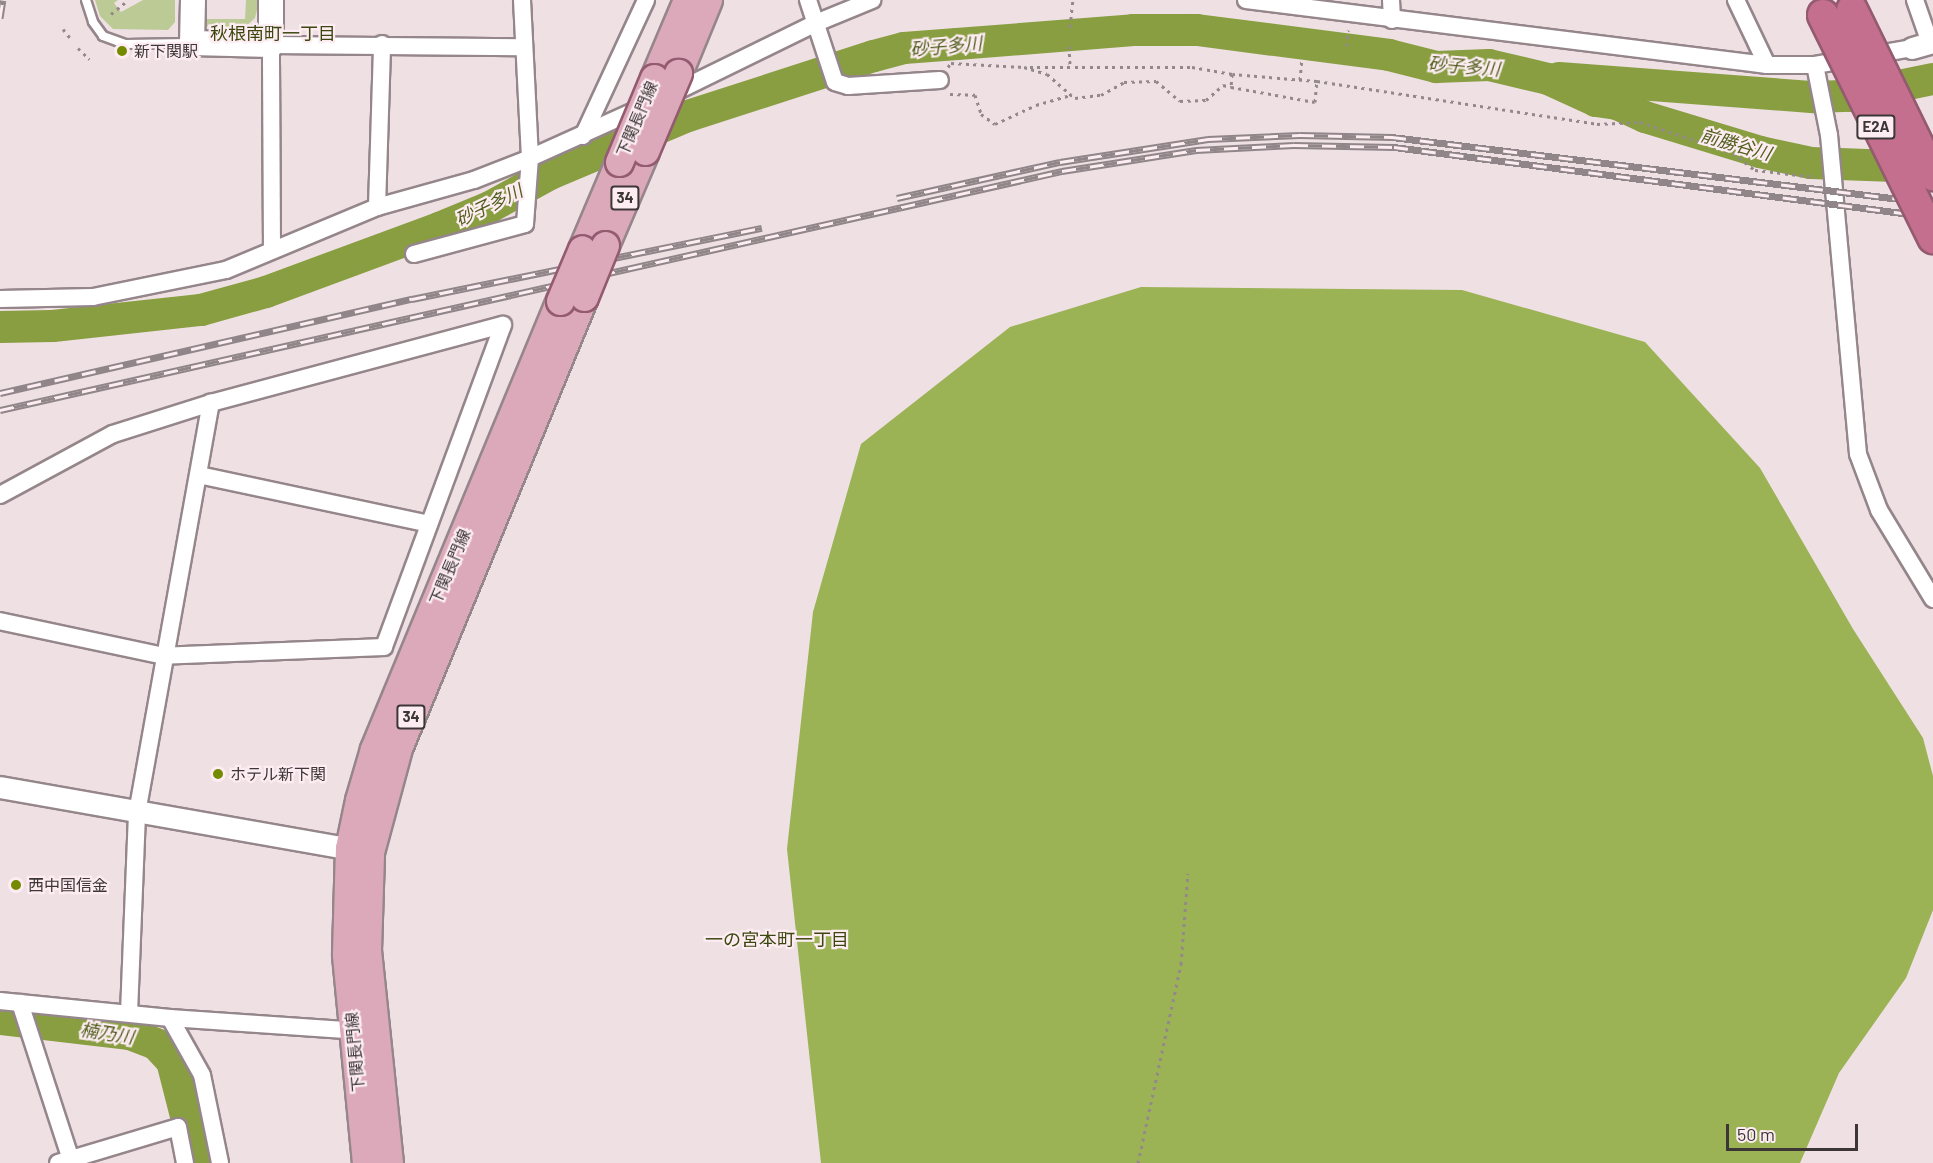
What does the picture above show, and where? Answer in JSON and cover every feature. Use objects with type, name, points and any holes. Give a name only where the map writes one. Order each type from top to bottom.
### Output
[{"type":"highway","name":"E2A","points":[[1852,10],[1933,175]]},
{"type":"highway","name":"E2A","points":[[1823,15],[1933,238]]},
{"type":"main road","points":[[193,0],[192,43],[271,45],[271,0]]},
{"type":"main road","name":"下関長門線","points":[[366,1163],[367,950],[359,850],[572,299],[594,247],[645,151],[687,0]]},
{"type":"main road","name":"下関長門線","points":[[594,247],[619,162],[708,0]]},
{"type":"main road","name":"下関長門線","points":[[365,1031],[389,1163]]},
{"type":"street","points":[[414,254],[525,224],[528,164],[526,57],[521,47],[522,0]]},
{"type":"street","points":[[583,136],[646,0]]},
{"type":"street","points":[[808,0],[835,82],[848,86],[940,80]]},
{"type":"street","points":[[0,299],[93,297],[150,288],[226,270],[377,207],[528,164],[816,23],[872,0]]},
{"type":"street","points":[[1246,0],[1817,72],[1925,44],[1915,0]]},
{"type":"street","points":[[1391,0],[1392,20]]},
{"type":"street","points":[[1736,0],[1767,65]]},
{"type":"street","points":[[377,207],[382,44]]},
{"type":"street","points":[[272,250],[271,45],[382,44],[521,47]]},
{"type":"street","points":[[1817,72],[1830,148],[1827,176],[1861,464],[1879,510],[1933,599]]},
{"type":"street","points":[[0,495],[112,434],[211,403],[503,325],[384,647],[164,656],[0,621]]},
{"type":"street","points":[[129,1013],[137,813],[211,403]]},
{"type":"street","points":[[199,475],[429,524]]},
{"type":"street","points":[[0,788],[359,850]]},
{"type":"street","points":[[0,1001],[170,1018],[365,1031]]},
{"type":"street","points":[[20,1003],[67,1162],[178,1127],[185,1163]]},
{"type":"street","points":[[170,1018],[202,1075],[220,1163]]},
{"type":"lane","points":[[86,0],[93,22],[103,36],[125,44],[192,43]]},
{"type":"path","points":[[111,14],[128,0]]},
{"type":"path","points":[[1070,27],[1073,0]]},
{"type":"path","points":[[1347,46],[1348,20]]},
{"type":"path","points":[[63,28],[71,39]]},
{"type":"path","points":[[1069,45],[1070,67]]},
{"type":"path","points":[[78,48],[89,59]]},
{"type":"path","points":[[1300,80],[1302,58]]},
{"type":"path","points":[[1317,81],[1315,102],[1223,85],[1206,100],[1180,101],[1156,81],[1124,82],[1101,96],[1072,95],[1036,105],[995,124],[981,114],[975,96],[948,93],[940,80],[951,63],[1026,67],[1192,67],[1232,74],[1317,81],[1597,124],[1640,122],[1733,153],[1755,170],[1827,176]]},
{"type":"path","points":[[1026,67],[1047,74],[1072,95]]},
{"type":"path","points":[[1232,74],[1232,87]]},
{"type":"path","points":[[1138,1163],[1181,964],[1188,873]]},
{"type":"green space","points":[[95,0],[118,0],[114,3],[121,12],[143,0],[175,0],[175,22],[168,30],[113,29],[100,16]]},
{"type":"green space","points":[[246,0],[257,0],[257,10],[255,18],[244,28],[202,26],[200,19],[245,19]]},
{"type":"green space","points":[[1141,287],[1462,290],[1645,342],[1760,468],[1853,629],[1923,738],[1933,776],[1933,910],[1906,978],[1839,1073],[1800,1163],[821,1163],[787,849],[813,612],[861,444],[1010,327]]},
{"type":"waterway","name":"砂子多川","points":[[0,327],[53,326],[201,310],[266,292],[490,207],[550,174],[688,116],[904,48],[1133,30],[1197,30],[1389,55],[1436,67],[1489,65],[1548,79],[1596,101],[1617,104],[1645,117],[1760,152],[1811,163],[1923,167]]},
{"type":"waterway","name":"砂子多川","points":[[1559,78],[1814,97],[1850,96],[1933,79]]},
{"type":"waterway","name":"楠乃川","points":[[0,1019],[130,1034],[156,1044],[172,1061],[198,1163]]},
{"type":"railway","points":[[0,18],[3,0]]},
{"type":"railway","points":[[897,198],[1060,162],[1208,139],[1300,135],[1392,137],[1933,203]]},
{"type":"railway","points":[[0,410],[1062,171],[1196,150],[1294,145],[1394,147],[1933,217]]},
{"type":"railway","points":[[0,393],[412,299],[762,228]]},
{"type":"place","name":"新下関駅","points":[[122,51]]},
{"type":"place","name":"ホテル新下関","points":[[218,774]]},
{"type":"place","name":"西中国信金","points":[[16,885]]},
{"type":"district","name":"秋根南町一丁目","points":[[273,33]]},
{"type":"district","name":"一の宮本町一丁目","points":[[777,939]]},
{"type":"water label","name":"前勝谷川","points":[[1736,144]]}]
